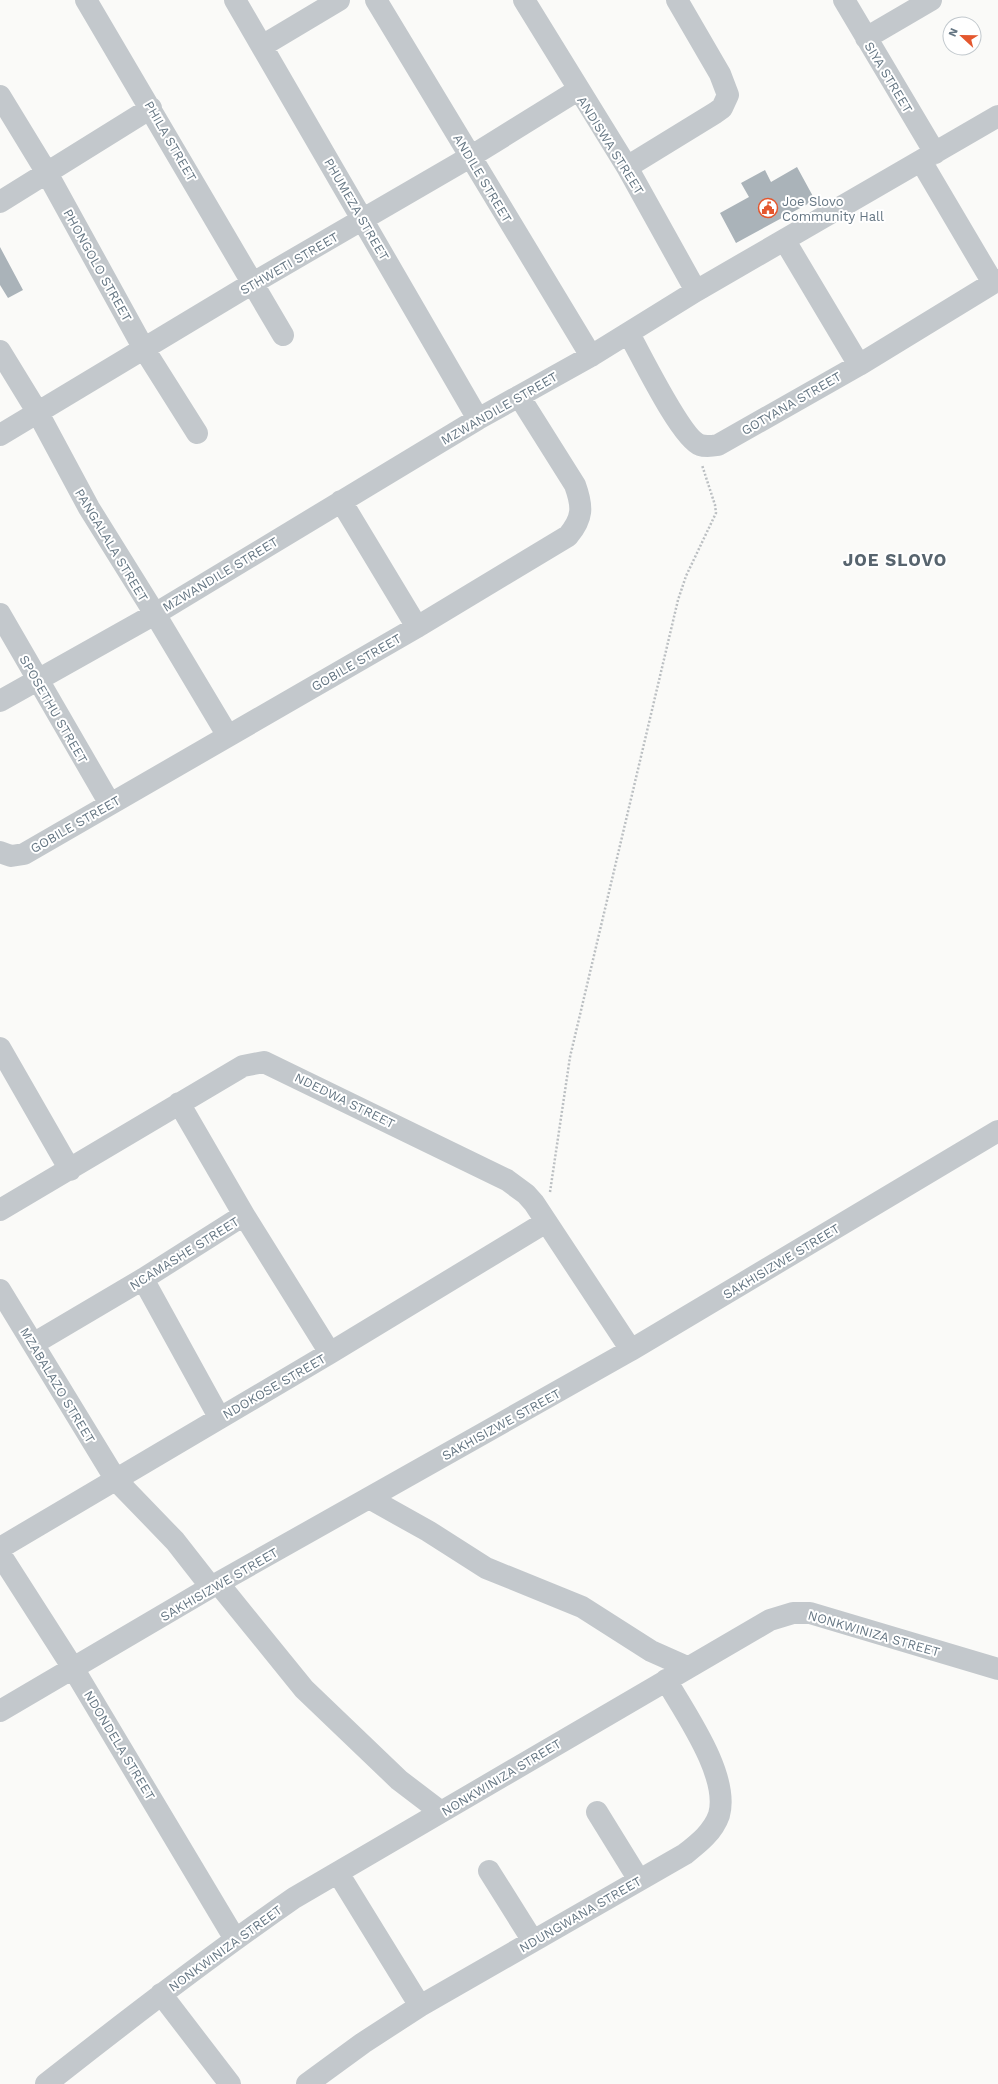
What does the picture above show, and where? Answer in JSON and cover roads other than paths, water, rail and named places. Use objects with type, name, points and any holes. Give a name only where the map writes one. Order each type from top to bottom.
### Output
[{"type":"street","name":"PHILA STREET","points":[[86,0],[151,108],[283,335]]},
{"type":"street","name":"PHUMEZA STREET","points":[[235,0],[478,419]]},
{"type":"street","points":[[262,46],[339,0]]},
{"type":"street","name":"ANDILE STREET","points":[[376,0],[591,356]]},
{"type":"street","name":"ANDISWA STREET","points":[[524,0],[578,90],[627,167],[696,291]]},
{"type":"street","points":[[627,167],[715,113],[722,108],[728,95],[720,74],[677,0]]},
{"type":"street","name":"SIYA STREET","points":[[844,0],[866,38],[928,157],[996,282]]},
{"type":"street","points":[[866,38],[931,0]]},
{"type":"street","name":"STHWETI STREET","points":[[0,436],[254,284],[364,221],[578,90]]},
{"type":"street","name":"PHONGOLO STREET","points":[[0,96],[47,173],[144,349],[197,433]]},
{"type":"street","points":[[0,202],[151,108]]},
{"type":"street","name":"MZWANDILE STREET","points":[[0,701],[155,614],[478,419],[629,334],[696,291],[785,241],[998,116]]},
{"type":"street","points":[[785,241],[859,365]]},
{"type":"street","name":"GOTYANA STREET","points":[[629,334],[682,429],[699,444],[718,445],[859,365],[996,282]]},
{"type":"street","name":"PANGALALA STREET","points":[[0,351],[38,413],[89,508],[228,736]]},
{"type":"street","name":"GOBILE STREET","points":[[0,852],[11,856],[24,854],[417,627],[568,536],[578,525],[581,510],[580,498],[575,485],[519,396]]},
{"type":"street","points":[[341,501],[417,627]]},
{"type":"street","name":"SPOSETHU STREET","points":[[0,614],[110,804]]},
{"type":"street","points":[[0,1048],[70,1170]]},
{"type":"street","name":"NDEDWA STREET","points":[[0,1210],[70,1170],[179,1103],[243,1066],[264,1062],[507,1180],[526,1194],[631,1350]]},
{"type":"street","name":"NCAMASHE STREET","points":[[33,1344],[144,1279],[244,1215],[179,1103]]},
{"type":"street","name":"SAKHISIZWE STREET","points":[[0,1711],[215,1585],[631,1350],[998,1131]]},
{"type":"street","points":[[244,1215],[330,1354]]},
{"type":"street","name":"NDOKOSE STREET","points":[[0,1548],[219,1417],[330,1354],[546,1222]]},
{"type":"street","points":[[144,1279],[219,1417]]},
{"type":"street","name":"MZABALAZO STREET","points":[[0,1290],[116,1480],[175,1540],[304,1689],[399,1780],[441,1812]]},
{"type":"street","points":[[369,1498],[428,1531],[486,1568],[571,1602],[651,1651],[687,1667]]},
{"type":"street","name":"NDONDELA STREET","points":[[0,1554],[73,1668],[235,1939]]},
{"type":"street","name":"NONKWINIZA STREET","points":[[46,2084],[161,1994],[235,1939],[294,1898],[687,1667],[770,1620],[801,1613],[822,1616],[998,1668]]},
{"type":"street","name":"NDUNGWANA STREET","points":[[307,2084],[363,2043],[420,2006],[686,1854],[698,1844],[714,1825],[720,1805],[720,1784],[704,1746],[666,1680]]},
{"type":"street","points":[[597,1812],[639,1880]]},
{"type":"street","points":[[489,1871],[533,1941]]},
{"type":"street","points":[[338,1873],[420,2006]]},
{"type":"street","points":[[161,1994],[230,2084]]},
{"type":"place","name":"Joe Slovo Community Hall","points":[[768,208]]},
{"type":"district","name":"JOE SLOVO","points":[[895,560]]}]
